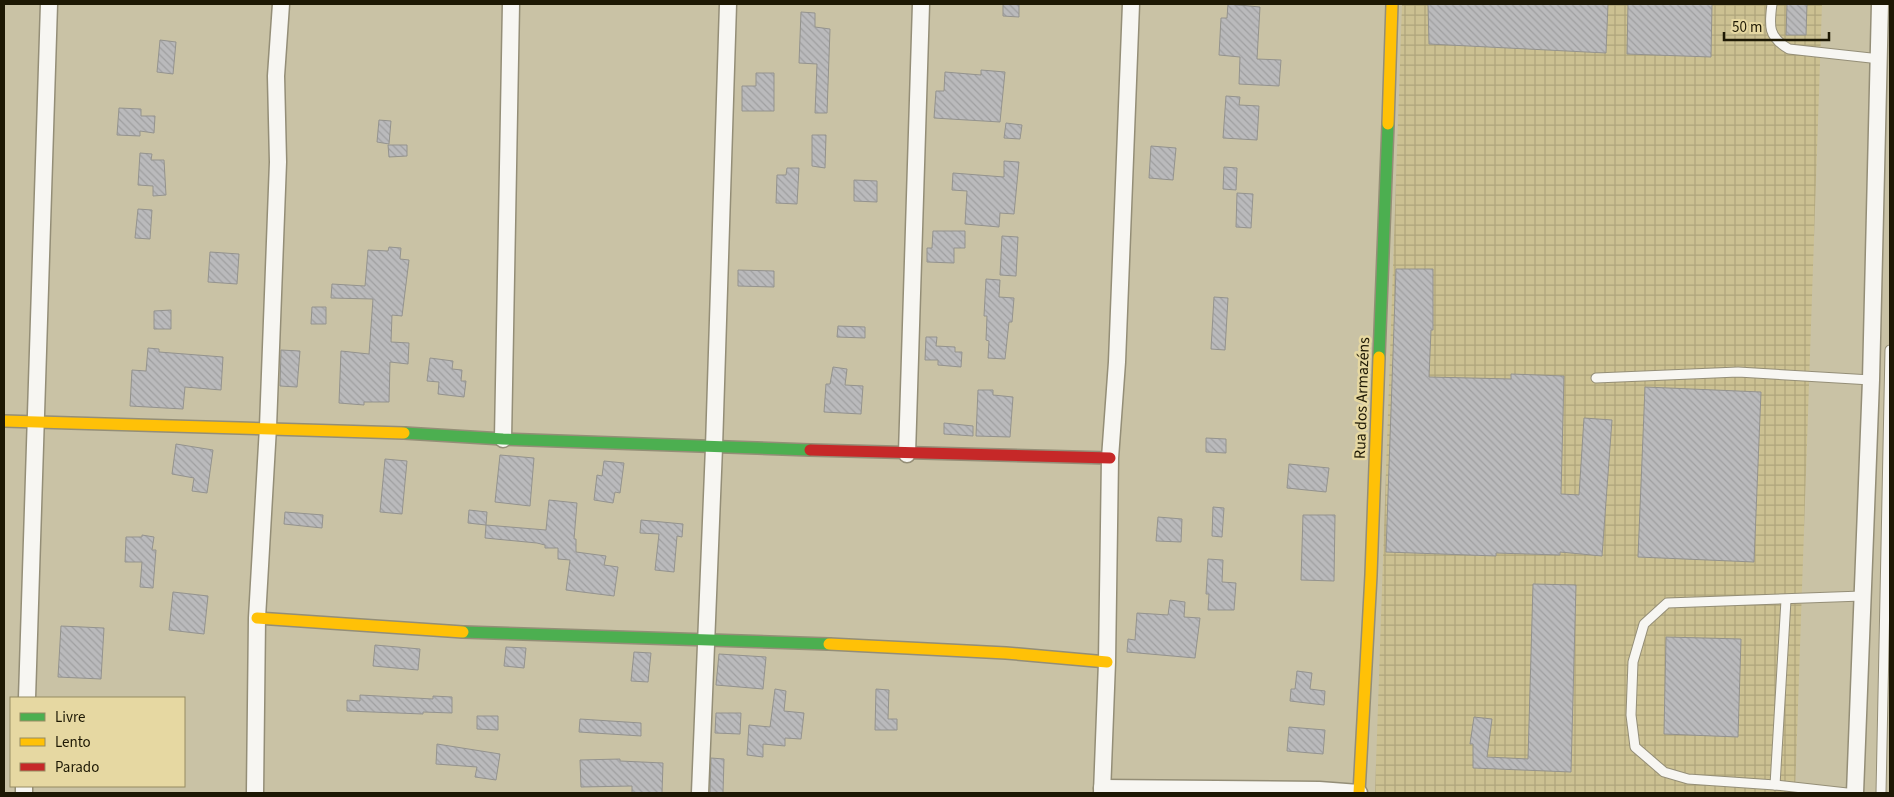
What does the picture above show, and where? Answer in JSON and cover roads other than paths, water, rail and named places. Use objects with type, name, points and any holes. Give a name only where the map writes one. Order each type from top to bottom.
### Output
[{"type":"street","points":[[27,697],[34,422],[49,4]]},
{"type":"street","points":[[255,793],[257,618],[268,427],[278,162],[276,76],[281,4]]},
{"type":"street","points":[[503,439],[511,4]]},
{"type":"street","points":[[700,793],[714,447],[728,4]]},
{"type":"street","points":[[907,454],[921,4]]},
{"type":"street","points":[[1132,4],[1117,362],[1110,458],[1107,662],[1102,791],[1319,790],[1360,793]]},
{"type":"street","name":"Rua dos Armazéns","points":[[1360,793],[1371,565],[1392,4]]},
{"type":"street","points":[[1855,793],[1870,380],[1880,4]]},
{"type":"street","points":[[4,421],[268,427],[714,447],[907,454],[1110,458]]},
{"type":"street","points":[[257,618],[466,632],[706,638],[996,653],[1107,662]]},
{"type":"lane","points":[[1772,4],[1769,25],[1777,42],[1789,49],[1880,59]]},
{"type":"lane","points":[[1881,793],[1890,350]]},
{"type":"lane","points":[[1596,378],[1738,372],[1870,380]]},
{"type":"lane","points":[[1847,793],[1776,785],[1688,779],[1664,772],[1635,747],[1631,715],[1633,662],[1644,624],[1667,603],[1862,596]]},
{"type":"lane","points":[[1776,785],[1786,600]]}]
